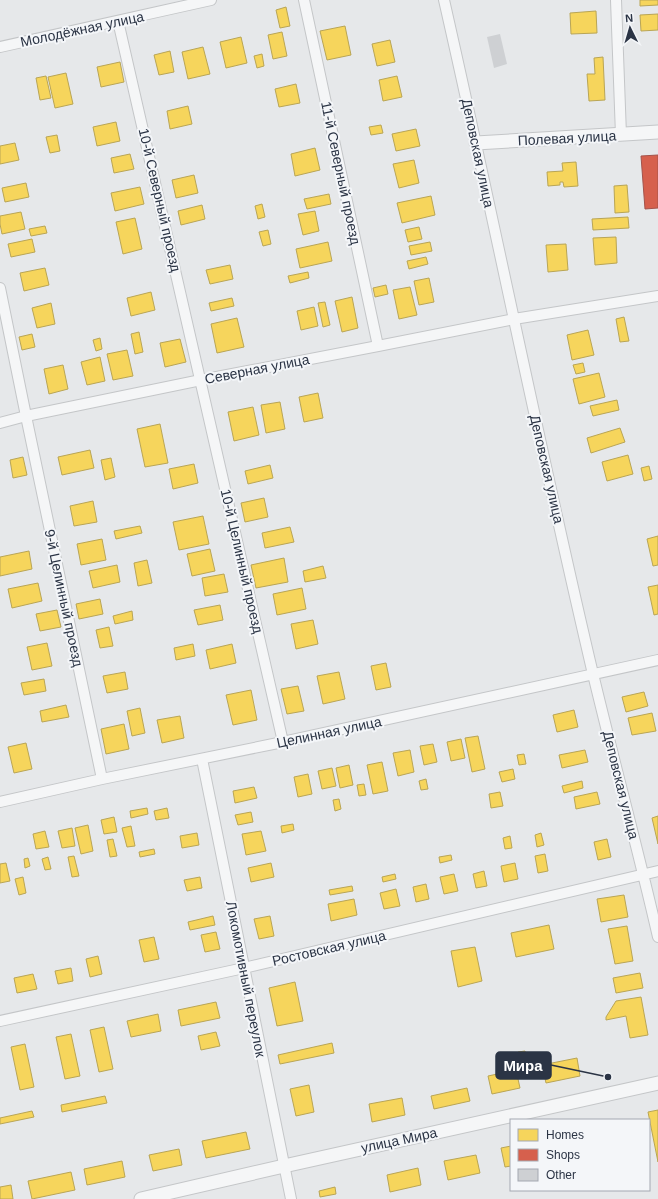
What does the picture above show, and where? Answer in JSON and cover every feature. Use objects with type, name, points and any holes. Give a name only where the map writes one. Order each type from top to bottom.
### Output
[{"type":"street","name":"Молодёжная улица","points":[[0,47],[211,0]]},
{"type":"street","name":"11-й Северный проезд","points":[[304,0],[378,346]]},
{"type":"street","name":"Деповская улица","points":[[444,0],[593,675],[644,875],[658,937]]},
{"type":"street","points":[[616,0],[621,135]]},
{"type":"street","name":"10-й Северный проезд","points":[[118,21],[201,380]]},
{"type":"street","name":"Полевая улица","points":[[476,143],[658,132]]},
{"type":"street","name":"9-й Целинный проезд","points":[[0,288],[102,779]]},
{"type":"street","name":"Северная улица","points":[[0,423],[26,416],[201,380],[514,319],[658,296]]},
{"type":"street","name":"10-й Целинный проезд","points":[[201,380],[283,742]]},
{"type":"street","name":"Целинная улица","points":[[0,802],[658,660]]},
{"type":"street","name":"Локомотивный переулок","points":[[202,759],[291,1199]]},
{"type":"street","name":"Ростовская улица","points":[[0,1021],[244,968],[658,871]]},
{"type":"street","name":"улица Мира","points":[[141,1199],[658,1084]]},
{"type":"building: Homes","points":[[640,0],[658,0],[658,5],[640,6]]},
{"type":"building: Homes","points":[[286,7],[290,26],[280,28],[276,10]]},
{"type":"building: Homes","points":[[596,11],[597,33],[571,34],[570,13]]},
{"type":"building: Homes","points":[[658,14],[658,30],[641,31],[640,15]]},
{"type":"building: Homes","points":[[345,26],[351,55],[327,60],[320,31]]},
{"type":"building: Homes","points":[[282,32],[287,56],[273,59],[268,35]]},
{"type":"building: Homes","points":[[241,37],[247,63],[226,68],[220,42]]},
{"type":"building: Homes","points":[[390,40],[395,62],[377,66],[372,44]]},
{"type":"building: Homes","points":[[203,47],[210,74],[188,79],[182,52]]},
{"type":"building: Homes","points":[[170,51],[174,72],[159,75],[154,55]]},
{"type":"building: Homes","points":[[262,54],[264,66],[257,68],[254,56]]},
{"type":"building: Homes","points":[[603,57],[605,100],[589,101],[587,74],[595,74],[594,58]]},
{"type":"building: Homes","points":[[120,62],[124,82],[101,87],[97,67]]},
{"type":"building: Homes","points":[[66,73],[73,104],[55,108],[48,77]]},
{"type":"building: Homes","points":[[46,76],[51,98],[40,100],[36,78]]},
{"type":"building: Homes","points":[[397,76],[402,97],[383,101],[379,80]]},
{"type":"building: Homes","points":[[296,84],[300,103],[279,107],[275,89]]},
{"type":"building: Homes","points":[[188,106],[192,124],[170,129],[167,111]]},
{"type":"building: Homes","points":[[116,122],[120,141],[97,146],[93,127]]},
{"type":"building: Homes","points":[[381,125],[383,133],[371,135],[369,127]]},
{"type":"building: Homes","points":[[416,129],[420,146],[396,151],[392,134]]},
{"type":"building: Homes","points":[[57,135],[60,151],[50,153],[46,137]]},
{"type":"building: Homes","points":[[15,143],[19,160],[0,164],[0,146]]},
{"type":"building: Homes","points":[[315,148],[320,170],[295,176],[291,154]]},
{"type":"building: Homes","points":[[130,154],[134,169],[114,173],[111,158]]},
{"type":"building: Homes","points":[[414,160],[419,183],[399,188],[393,164]]},
{"type":"building: Homes","points":[[576,162],[578,186],[564,187],[563,182],[560,182],[560,185],[548,186],[547,172],[563,171],[562,163]]},
{"type":"building: Homes","points":[[194,175],[198,193],[176,198],[172,180]]},
{"type":"building: Homes","points":[[26,183],[29,197],[5,202],[2,188]]},
{"type":"building: Homes","points":[[627,185],[629,212],[615,213],[614,186]]},
{"type":"building: Homes","points":[[140,187],[144,204],[115,211],[111,193]]},
{"type":"building: Homes","points":[[329,194],[331,204],[307,209],[304,199]]},
{"type":"building: Homes","points":[[431,196],[435,215],[402,223],[397,203]]},
{"type":"building: Homes","points":[[262,204],[265,217],[258,219],[255,206]]},
{"type":"building: Homes","points":[[202,205],[205,219],[181,225],[178,211]]},
{"type":"building: Homes","points":[[315,211],[319,231],[303,235],[298,214]]},
{"type":"building: Homes","points":[[21,212],[25,229],[2,234],[0,216]]},
{"type":"building: Homes","points":[[628,217],[629,228],[593,230],[592,219]]},
{"type":"building: Homes","points":[[135,218],[142,249],[123,254],[116,222]]},
{"type":"building: Homes","points":[[45,226],[47,233],[31,236],[29,229]]},
{"type":"building: Homes","points":[[419,227],[422,239],[408,242],[405,230]]},
{"type":"building: Homes","points":[[268,230],[271,244],[263,246],[259,232]]},
{"type":"building: Homes","points":[[616,237],[617,263],[595,265],[593,238]]},
{"type":"building: Homes","points":[[32,239],[35,252],[11,257],[8,244]]},
{"type":"building: Homes","points":[[328,242],[332,261],[300,268],[296,249]]},
{"type":"building: Homes","points":[[430,242],[432,251],[411,255],[409,246]]},
{"type":"building: Homes","points":[[566,244],[568,270],[548,272],[546,245]]},
{"type":"building: Homes","points":[[426,257],[428,264],[409,269],[407,261]]},
{"type":"building: Homes","points":[[230,265],[233,279],[210,284],[206,270]]},
{"type":"building: Homes","points":[[45,268],[49,285],[24,291],[20,273]]},
{"type":"building: Homes","points":[[308,272],[309,278],[290,283],[288,276]]},
{"type":"building: Homes","points":[[429,278],[434,302],[419,305],[414,281]]},
{"type":"building: Homes","points":[[386,285],[388,294],[375,297],[373,288]]},
{"type":"building: Homes","points":[[410,287],[417,315],[399,319],[393,290]]},
{"type":"building: Homes","points":[[151,292],[155,310],[131,316],[127,298]]},
{"type":"building: Homes","points":[[352,297],[358,328],[342,332],[335,301]]},
{"type":"building: Homes","points":[[232,298],[234,306],[211,311],[209,303]]},
{"type":"building: Homes","points":[[325,302],[330,325],[323,327],[318,303]]},
{"type":"building: Homes","points":[[51,303],[55,324],[37,328],[32,308]]},
{"type":"building: Homes","points":[[314,307],[318,326],[301,330],[297,311]]},
{"type":"building: Homes","points":[[624,317],[629,341],[620,342],[616,319]]},
{"type":"building: Homes","points":[[237,318],[244,347],[217,353],[211,324]]},
{"type":"building: Homes","points":[[588,330],[594,355],[572,360],[567,335]]},
{"type":"building: Homes","points":[[139,332],[143,352],[135,354],[131,334]]},
{"type":"building: Homes","points":[[32,334],[35,347],[22,350],[19,337]]},
{"type":"building: Homes","points":[[100,338],[102,349],[96,351],[93,340]]},
{"type":"building: Homes","points":[[180,339],[186,362],[165,367],[160,343]]},
{"type":"building: Homes","points":[[127,350],[133,376],[113,380],[107,354]]},
{"type":"building: Homes","points":[[100,357],[105,381],[87,385],[81,362]]},
{"type":"building: Homes","points":[[583,363],[585,372],[576,374],[573,365]]},
{"type":"building: Homes","points":[[63,365],[68,389],[49,394],[44,369]]},
{"type":"building: Homes","points":[[599,373],[605,397],[579,404],[573,379]]},
{"type":"building: Homes","points":[[318,393],[323,418],[304,422],[299,397]]},
{"type":"building: Homes","points":[[617,400],[619,410],[593,416],[590,406]]},
{"type":"building: Homes","points":[[280,402],[285,429],[266,433],[261,405]]},
{"type":"building: Homes","points":[[253,407],[259,435],[234,441],[228,412]]},
{"type":"building: Homes","points":[[160,424],[168,463],[145,467],[137,429]]},
{"type":"building: Homes","points":[[620,428],[625,442],[591,453],[587,438]]},
{"type":"building: Homes","points":[[90,450],[94,468],[62,475],[58,457]]},
{"type":"building: Homes","points":[[628,455],[633,474],[607,481],[602,462]]},
{"type":"building: Homes","points":[[23,457],[27,475],[13,478],[10,460]]},
{"type":"building: Homes","points":[[111,458],[115,477],[105,480],[101,460]]},
{"type":"building: Homes","points":[[194,464],[198,483],[173,489],[169,469]]},
{"type":"building: Homes","points":[[270,465],[273,478],[248,484],[245,471]]},
{"type":"building: Homes","points":[[649,466],[652,479],[644,481],[641,468]]},
{"type":"building: Homes","points":[[264,498],[268,517],[245,522],[241,503]]},
{"type":"building: Homes","points":[[93,501],[97,522],[74,526],[70,506]]},
{"type":"building: Homes","points":[[203,516],[209,544],[179,550],[173,522]]},
{"type":"building: Homes","points":[[140,526],[142,533],[116,539],[114,531]]},
{"type":"building: Homes","points":[[290,527],[294,542],[265,548],[262,533]]},
{"type":"building: Homes","points":[[658,536],[658,565],[653,566],[647,539]]},
{"type":"building: Homes","points":[[102,539],[106,560],[81,565],[77,544]]},
{"type":"building: Homes","points":[[210,549],[215,571],[192,576],[187,554]]},
{"type":"building: Homes","points":[[29,551],[32,569],[0,576],[0,557]]},
{"type":"building: Homes","points":[[284,558],[288,582],[256,588],[251,565]]},
{"type":"building: Homes","points":[[147,560],[152,583],[138,586],[134,563]]},
{"type":"building: Homes","points":[[117,565],[120,582],[93,588],[89,571]]},
{"type":"building: Homes","points":[[323,566],[326,578],[305,582],[303,571]]},
{"type":"building: Homes","points":[[224,574],[228,592],[205,596],[202,578]]},
{"type":"building: Homes","points":[[38,583],[42,601],[12,608],[8,589]]},
{"type":"building: Homes","points":[[658,585],[658,614],[654,615],[648,587]]},
{"type":"building: Homes","points":[[302,588],[306,609],[277,615],[273,594]]},
{"type":"building: Homes","points":[[100,599],[103,614],[79,619],[76,604]]},
{"type":"building: Homes","points":[[220,605],[223,620],[198,625],[194,610]]},
{"type":"building: Homes","points":[[57,610],[61,627],[40,631],[36,614]]},
{"type":"building: Homes","points":[[132,611],[133,620],[115,624],[113,616]]},
{"type":"building: Homes","points":[[313,620],[318,644],[296,649],[291,624]]},
{"type":"building: Homes","points":[[109,627],[113,646],[100,648],[96,630]]},
{"type":"building: Homes","points":[[47,643],[52,666],[32,670],[27,647]]},
{"type":"building: Homes","points":[[193,644],[195,656],[176,660],[174,648]]},
{"type":"building: Homes","points":[[232,644],[236,663],[210,669],[206,650]]},
{"type":"building: Homes","points":[[386,663],[391,687],[376,690],[371,666]]},
{"type":"building: Homes","points":[[125,672],[128,689],[107,693],[103,676]]},
{"type":"building: Homes","points":[[339,672],[345,699],[323,704],[317,676]]},
{"type":"building: Homes","points":[[44,679],[46,691],[24,695],[21,683]]},
{"type":"building: Homes","points":[[298,686],[304,711],[287,714],[281,689]]},
{"type":"building: Homes","points":[[251,690],[257,720],[233,725],[226,695]]},
{"type":"building: Homes","points":[[644,692],[648,706],[626,712],[622,697]]},
{"type":"building: Homes","points":[[66,705],[69,717],[42,722],[40,711]]},
{"type":"building: Homes","points":[[140,708],[145,733],[132,736],[127,711]]},
{"type":"building: Homes","points":[[574,710],[578,727],[557,732],[553,715]]},
{"type":"building: Homes","points":[[652,713],[656,731],[632,735],[628,718]]},
{"type":"building: Homes","points":[[180,716],[184,738],[162,743],[157,720]]},
{"type":"building: Homes","points":[[124,724],[129,749],[106,754],[101,729]]},
{"type":"building: Homes","points":[[478,736],[485,769],[472,772],[465,738]]},
{"type":"building: Homes","points":[[461,739],[465,758],[451,761],[447,742]]},
{"type":"building: Homes","points":[[26,743],[32,769],[14,773],[8,747]]},
{"type":"building: Homes","points":[[433,744],[437,762],[424,765],[420,746]]},
{"type":"building: Homes","points":[[410,750],[414,772],[398,776],[393,753]]},
{"type":"building: Homes","points":[[585,750],[588,762],[562,768],[559,755]]},
{"type":"building: Homes","points":[[524,754],[526,764],[519,765],[517,755]]},
{"type":"building: Homes","points":[[382,762],[388,791],[373,794],[367,765]]},
{"type":"building: Homes","points":[[349,765],[353,785],[340,788],[336,768]]},
{"type":"building: Homes","points":[[332,768],[336,786],[322,789],[318,771]]},
{"type":"building: Homes","points":[[513,769],[515,779],[502,782],[499,772]]},
{"type":"building: Homes","points":[[308,774],[312,794],[298,797],[294,777]]},
{"type":"building: Homes","points":[[426,779],[428,789],[421,790],[419,781]]},
{"type":"building: Homes","points":[[582,781],[583,788],[564,793],[562,786]]},
{"type":"building: Homes","points":[[364,784],[366,795],[359,796],[357,785]]},
{"type":"building: Homes","points":[[254,787],[257,798],[235,803],[233,791]]},
{"type":"building: Homes","points":[[500,792],[503,806],[491,808],[489,794]]},
{"type":"building: Homes","points":[[597,792],[600,804],[576,809],[574,797]]},
{"type":"building: Homes","points":[[339,799],[341,809],[335,811],[333,800]]},
{"type":"building: Homes","points":[[147,808],[148,814],[131,818],[130,811]]},
{"type":"building: Homes","points":[[167,808],[169,818],[156,820],[154,811]]},
{"type":"building: Homes","points":[[251,812],[253,822],[238,825],[235,815]]},
{"type":"building: Homes","points":[[658,816],[658,844],[652,818]]},
{"type":"building: Homes","points":[[114,817],[117,832],[104,834],[101,820]]},
{"type":"building: Homes","points":[[293,824],[294,830],[282,833],[281,826]]},
{"type":"building: Homes","points":[[88,825],[93,851],[81,854],[75,828]]},
{"type":"building: Homes","points":[[131,826],[135,846],[127,847],[122,828]]},
{"type":"building: Homes","points":[[72,828],[75,846],[62,848],[58,831]]},
{"type":"building: Homes","points":[[45,831],[49,847],[36,849],[33,834]]},
{"type":"building: Homes","points":[[261,831],[266,851],[246,855],[242,834]]},
{"type":"building: Homes","points":[[197,833],[199,845],[182,848],[180,836]]},
{"type":"building: Homes","points":[[541,833],[544,845],[537,847],[535,835]]},
{"type":"building: Homes","points":[[510,836],[512,848],[505,849],[503,838]]},
{"type":"building: Homes","points":[[113,839],[117,856],[110,857],[107,840]]},
{"type":"building: Homes","points":[[607,839],[611,857],[598,860],[594,842]]},
{"type":"building: Homes","points":[[154,849],[155,854],[140,857],[139,852]]},
{"type":"building: Homes","points":[[545,854],[548,871],[538,873],[535,856]]},
{"type":"building: Homes","points":[[451,855],[452,860],[440,863],[439,857]]},
{"type":"building: Homes","points":[[74,856],[79,876],[72,877],[68,857]]},
{"type":"building: Homes","points":[[48,857],[51,869],[45,870],[42,859]]},
{"type":"building: Homes","points":[[28,858],[30,866],[25,868],[24,859]]},
{"type":"building: Homes","points":[[6,863],[10,881],[0,883],[0,864]]},
{"type":"building: Homes","points":[[271,863],[274,877],[251,882],[248,868]]},
{"type":"building: Homes","points":[[515,863],[518,879],[504,882],[501,866]]},
{"type":"building: Homes","points":[[484,871],[487,886],[476,888],[473,874]]},
{"type":"building: Homes","points":[[395,874],[396,879],[383,882],[382,877]]},
{"type":"building: Homes","points":[[454,874],[458,891],[444,894],[440,877]]},
{"type":"building: Homes","points":[[23,877],[26,893],[19,895],[15,879]]},
{"type":"building: Homes","points":[[200,877],[202,888],[187,891],[184,880]]},
{"type":"building: Homes","points":[[426,884],[429,899],[416,902],[413,887]]},
{"type":"building: Homes","points":[[352,886],[353,891],[330,895],[329,890]]},
{"type":"building: Homes","points":[[396,889],[400,906],[384,909],[380,893]]},
{"type":"building: Homes","points":[[624,895],[628,917],[601,922],[597,899]]},
{"type":"building: Homes","points":[[354,899],[357,915],[331,921],[328,904]]},
{"type":"building: Homes","points":[[213,916],[215,925],[190,930],[188,922]]},
{"type":"building: Homes","points":[[270,916],[274,936],[259,939],[254,919]]},
{"type":"building: Homes","points":[[549,925],[554,949],[516,957],[511,933]]},
{"type":"building: Homes","points":[[627,926],[633,961],[615,964],[608,929]]},
{"type":"building: Homes","points":[[216,932],[220,949],[205,952],[201,935]]},
{"type":"building: Homes","points":[[154,937],[159,959],[144,962],[139,940]]},
{"type":"building: Homes","points":[[475,947],[482,981],[458,987],[451,951]]},
{"type":"building: Homes","points":[[98,956],[102,974],[90,977],[86,959]]},
{"type":"building: Homes","points":[[71,968],[73,981],[58,984],[55,971]]},
{"type":"building: Homes","points":[[640,973],[643,988],[616,993],[613,978]]},
{"type":"building: Homes","points":[[33,974],[37,989],[17,993],[14,978]]},
{"type":"building: Homes","points":[[295,982],[303,1021],[277,1026],[269,988]]},
{"type":"building: Homes","points":[[641,997],[648,1035],[630,1038],[626,1016],[606,1020],[606,1017],[616,1001]]},
{"type":"building: Homes","points":[[216,1002],[220,1018],[181,1026],[178,1010]]},
{"type":"building: Homes","points":[[158,1014],[161,1031],[131,1037],[127,1021]]},
{"type":"building: Homes","points":[[104,1027],[113,1069],[99,1072],[90,1030]]},
{"type":"building: Homes","points":[[216,1032],[220,1046],[201,1050],[198,1036]]},
{"type":"building: Homes","points":[[71,1034],[80,1076],[65,1079],[56,1037]]},
{"type":"building: Homes","points":[[332,1043],[334,1053],[280,1064],[278,1055]]},
{"type":"building: Homes","points":[[25,1044],[34,1087],[20,1090],[11,1047]]},
{"type":"building: Homes","points":[[525,1051],[527,1061],[521,1063],[518,1052]]},
{"type":"building: Homes","points":[[577,1058],[580,1076],[546,1083],[542,1065]]},
{"type":"building: Homes","points":[[516,1070],[520,1088],[492,1094],[488,1076]]},
{"type":"building: Homes","points":[[309,1085],[314,1112],[296,1116],[290,1089]]},
{"type":"building: Homes","points":[[467,1088],[470,1101],[434,1109],[431,1096]]},
{"type":"building: Homes","points":[[105,1096],[107,1103],[62,1112],[61,1105]]},
{"type":"building: Homes","points":[[402,1098],[405,1115],[372,1122],[369,1104]]},
{"type":"building: Homes","points":[[658,1110],[658,1162],[650,1119],[648,1112]]},
{"type":"building: Homes","points":[[32,1111],[34,1117],[0,1124],[0,1118]]},
{"type":"building: Homes","points":[[246,1132],[250,1149],[206,1158],[202,1141]]},
{"type":"building: Homes","points":[[510,1146],[510,1166],[505,1167],[501,1148]]},
{"type":"building: Homes","points":[[179,1149],[182,1165],[153,1171],[149,1155]]},
{"type":"building: Homes","points":[[476,1155],[480,1173],[448,1180],[444,1161]]},
{"type":"building: Homes","points":[[122,1161],[125,1177],[87,1185],[84,1169]]},
{"type":"building: Homes","points":[[418,1168],[421,1185],[390,1192],[387,1175]]},
{"type":"building: Homes","points":[[71,1172],[75,1190],[32,1199],[28,1181]]},
{"type":"building: Homes","points":[[11,1185],[13,1199],[0,1199],[0,1187]]},
{"type":"building: Homes","points":[[335,1187],[336,1194],[320,1197],[319,1191]]},
{"type":"building: Shops","points":[[658,155],[658,208],[645,209],[641,156]]},
{"type":"building: Other","points":[[500,34],[507,64],[494,68],[487,37]]},
{"type":"place","name":"Мира","points":[[608,1077]]}]
